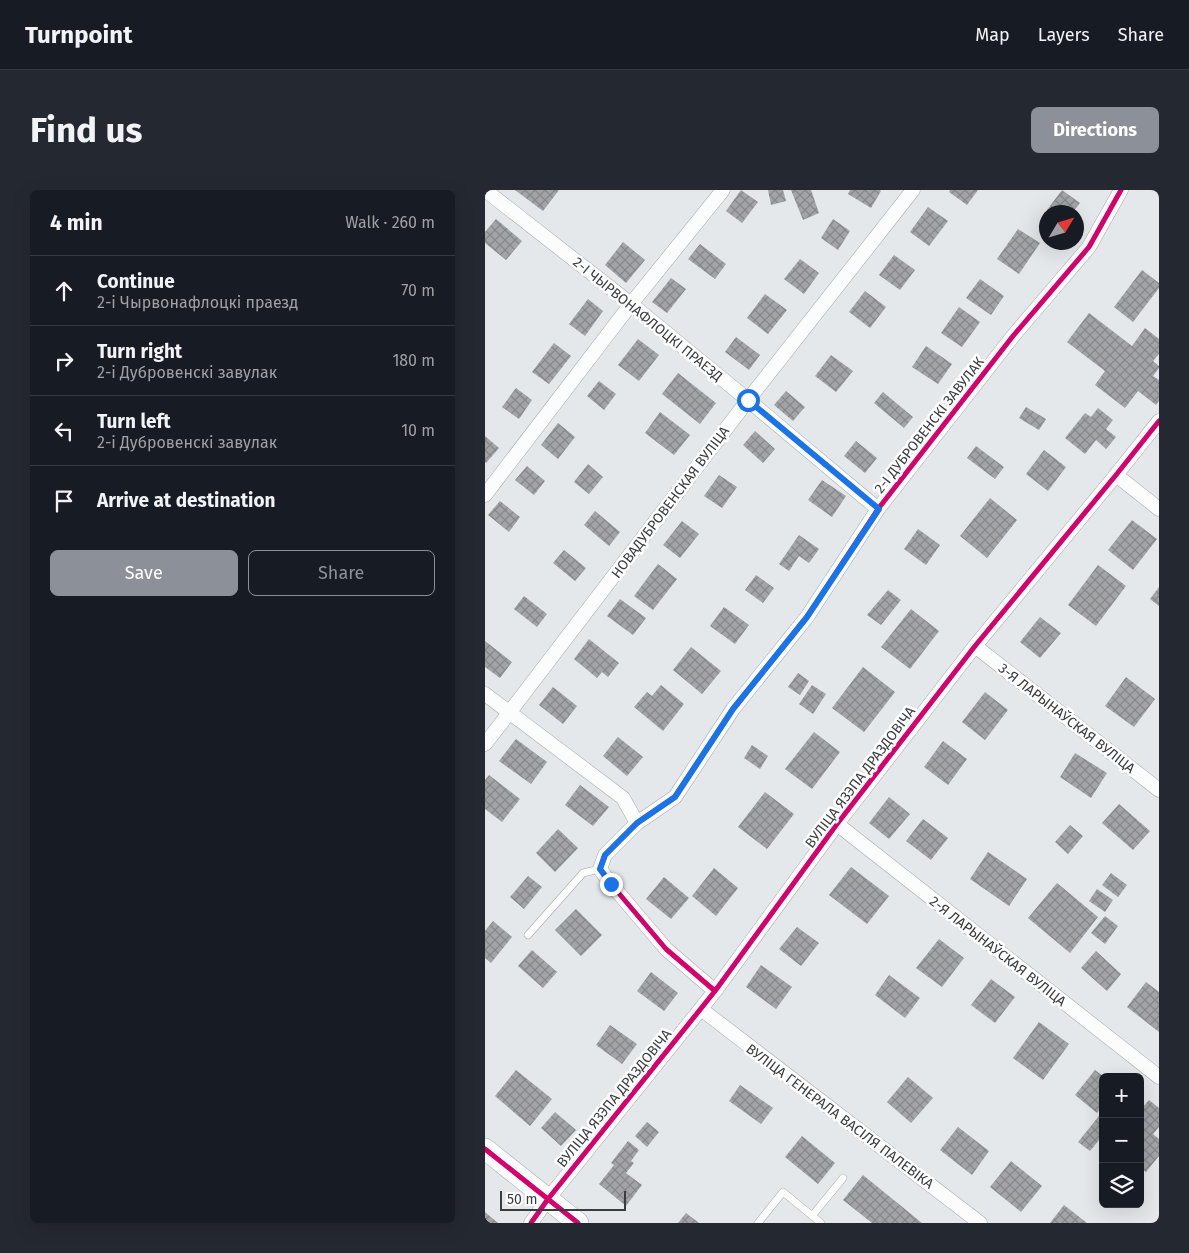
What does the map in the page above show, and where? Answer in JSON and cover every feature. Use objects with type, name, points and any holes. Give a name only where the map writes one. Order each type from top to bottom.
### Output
[{"type":"main road","points":[[485,1149],[577,1223]]},
{"type":"street","name":"2-І ЧЫРВОНАФЛОЦКІ ПРАЕЗД","points":[[485,190],[631,304],[879,509]]},
{"type":"street","points":[[485,496],[631,304],[723,190]]},
{"type":"street","name":"НОВАДУБРОВЕНСКАЯ ВУЛІЦА","points":[[485,744],[748,400],[913,190]]},
{"type":"street","name":"2-І ДУБРОВЕНСКІ ЗАВУЛАК","points":[[600,869],[605,855],[637,823],[675,797],[733,709],[807,617],[879,509],[1013,336],[1089,247],[1121,190]]},
{"type":"street","name":"ВУЛІЦА ЯЗЭПА ДРАЗДОВІЧА","points":[[531,1223],[548,1199],[715,991],[837,824],[975,646],[1159,421]]},
{"type":"street","points":[[1116,475],[1159,509]]},
{"type":"street","name":"3-Я ЛАРЫНАЎСКАЯ ВУЛІЦА","points":[[975,646],[1159,790]]},
{"type":"street","points":[[485,694],[623,798],[637,823]]},
{"type":"street","name":"2-Я ЛАРЫНАЎСКАЯ ВУЛІЦА","points":[[837,824],[1159,1077]]},
{"type":"street","points":[[600,869],[666,949],[715,991]]},
{"type":"street","name":"ВУЛІЦА ГЕНЕРАЛА ВАСІЛЯ ПАЛЕВІКА","points":[[701,1009],[980,1223]]},
{"type":"lane","points":[[528,935],[583,873],[600,869]]},
{"type":"lane","points":[[812,1216],[843,1178]]},
{"type":"lane","points":[[758,1223],[783,1192],[821,1223]]},
{"type":"building","points":[[515,190],[559,190],[543,211]]},
{"type":"building","points":[[741,190],[758,202],[742,223],[726,211]]},
{"type":"building","points":[[768,190],[783,190],[786,201],[771,205]]},
{"type":"building","points":[[791,190],[811,190],[819,213],[803,220]]},
{"type":"building","points":[[850,190],[881,191],[871,208],[848,194]]},
{"type":"building","points":[[950,190],[978,190],[967,205],[949,192]]},
{"type":"building","points":[[1062,190],[1080,203],[1078,205],[1051,205]]},
{"type":"building","points":[[928,207],[948,221],[929,246],[910,232]]},
{"type":"building","points":[[496,219],[522,241],[506,260],[485,243],[485,232]]},
{"type":"building","points":[[833,219],[850,231],[838,250],[821,238]]},
{"type":"building","points":[[1018,229],[1039,242],[1019,274],[997,259]]},
{"type":"building","points":[[623,242],[645,260],[626,283],[605,265]]},
{"type":"building","points":[[700,244],[726,264],[715,279],[688,259]]},
{"type":"building","points":[[894,255],[915,270],[900,290],[879,275]]},
{"type":"building","points":[[800,259],[819,273],[804,294],[784,279]]},
{"type":"building","points":[[1142,270],[1159,283],[1159,288],[1133,322],[1114,307]]},
{"type":"building","points":[[671,278],[686,289],[667,313],[652,302]]},
{"type":"building","points":[[980,279],[1004,296],[991,315],[966,298]]},
{"type":"building","points":[[865,291],[886,307],[870,328],[849,312]]},
{"type":"building","points":[[765,294],[787,310],[768,334],[747,318]]},
{"type":"building","points":[[588,299],[603,311],[585,336],[569,324]]},
{"type":"building","points":[[959,307],[980,322],[962,347],[941,333]]},
{"type":"building","points":[[1089,313],[1132,346],[1145,328],[1159,339],[1159,354],[1153,361],[1159,366],[1153,376],[1159,380],[1159,401],[1156,405],[1138,391],[1125,408],[1095,385],[1105,371],[1067,342]]},
{"type":"building","points":[[736,337],[760,355],[749,370],[725,352]]},
{"type":"building","points":[[638,339],[659,355],[639,381],[618,365]]},
{"type":"building","points":[[554,343],[571,356],[549,384],[532,372]]},
{"type":"building","points":[[926,346],[952,364],[938,384],[912,367]]},
{"type":"building","points":[[831,355],[853,371],[836,392],[815,376]]},
{"type":"building","points":[[678,373],[716,403],[700,424],[662,394]]},
{"type":"building","points":[[599,381],[616,394],[604,410],[587,396]]},
{"type":"building","points":[[516,388],[532,400],[519,419],[502,407]]},
{"type":"building","points":[[786,391],[805,407],[793,421],[774,405]]},
{"type":"building","points":[[883,392],[913,417],[904,428],[874,403]]},
{"type":"building","points":[[1026,407],[1046,419],[1039,430],[1019,418]]},
{"type":"building","points":[[1098,408],[1113,420],[1106,429],[1116,437],[1106,449],[1096,440],[1085,454],[1065,438],[1085,413],[1091,417]]},
{"type":"building","points":[[660,412],[690,435],[674,455],[645,433]]},
{"type":"building","points":[[558,423],[575,437],[558,459],[541,445]]},
{"type":"building","points":[[755,431],[775,449],[763,463],[743,445]]},
{"type":"building","points":[[485,436],[499,448],[486,463],[485,462]]},
{"type":"building","points":[[856,441],[877,458],[865,473],[844,456]]},
{"type":"building","points":[[976,446],[1004,467],[995,479],[967,458]]},
{"type":"building","points":[[1044,450],[1066,467],[1048,491],[1026,474]]},
{"type":"building","points":[[588,464],[603,477],[589,494],[574,482]]},
{"type":"building","points":[[527,466],[545,481],[534,495],[515,480]]},
{"type":"building","points":[[719,475],[737,487],[722,508],[704,496]]},
{"type":"building","points":[[822,480],[846,496],[832,517],[808,500]]},
{"type":"building","points":[[990,498],[1017,520],[987,558],[960,536]]},
{"type":"building","points":[[500,501],[520,517],[509,532],[488,515]]},
{"type":"building","points":[[595,511],[620,532],[609,546],[584,525]]},
{"type":"building","points":[[1132,520],[1157,539],[1133,570],[1108,550]]},
{"type":"building","points":[[682,521],[699,534],[680,558],[663,545]]},
{"type":"building","points":[[918,529],[940,545],[926,565],[904,549]]},
{"type":"building","points":[[799,535],[819,549],[809,563],[799,556],[789,571],[779,564]]},
{"type":"building","points":[[564,550],[586,568],[575,581],[553,563]]},
{"type":"building","points":[[658,564],[677,579],[653,610],[634,596]]},
{"type":"building","points":[[1098,565],[1126,586],[1096,626],[1068,605]]},
{"type":"building","points":[[756,575],[774,588],[763,603],[745,590]]},
{"type":"building","points":[[1159,587],[1159,606],[1150,599]]},
{"type":"building","points":[[888,590],[901,600],[881,625],[867,615]]},
{"type":"building","points":[[524,596],[547,614],[537,627],[514,609]]},
{"type":"building","points":[[620,599],[646,618],[633,635],[607,616]]},
{"type":"building","points":[[724,607],[749,625],[735,644],[710,626]]},
{"type":"building","points":[[911,609],[939,631],[910,669],[881,647]]},
{"type":"building","points":[[1040,617],[1061,633],[1040,658],[1020,642]]},
{"type":"building","points":[[589,639],[619,663],[608,677],[602,672],[597,678],[574,659]]},
{"type":"building","points":[[485,641],[512,662],[500,678],[485,667]]},
{"type":"building","points":[[691,647],[721,671],[702,694],[673,670]]},
{"type":"building","points":[[863,667],[895,692],[864,732],[832,708]]},
{"type":"building","points":[[798,673],[809,681],[800,695],[788,687]]},
{"type":"building","points":[[1126,677],[1155,699],[1134,727],[1105,706]]},
{"type":"building","points":[[661,685],[684,704],[663,731],[634,707],[647,692],[652,696]]},
{"type":"building","points":[[812,685],[826,694],[813,714],[799,704]]},
{"type":"building","points":[[553,687],[577,706],[563,724],[539,705]]},
{"type":"building","points":[[985,692],[1008,710],[985,740],[962,722]]},
{"type":"building","points":[[814,732],[840,752],[812,789],[785,769]]},
{"type":"building","points":[[618,737],[643,757],[627,776],[603,756]]},
{"type":"building","points":[[516,739],[547,762],[531,784],[499,761]]},
{"type":"building","points":[[943,741],[967,759],[948,785],[924,767]]},
{"type":"building","points":[[752,745],[768,756],[760,769],[744,758]]},
{"type":"building","points":[[1075,753],[1107,773],[1091,798],[1060,777]]},
{"type":"building","points":[[489,775],[520,799],[502,822],[485,809],[485,780]]},
{"type":"building","points":[[580,785],[609,807],[593,826],[565,805]]},
{"type":"building","points":[[765,792],[794,814],[767,849],[738,827]]},
{"type":"building","points":[[889,797],[910,814],[889,839],[869,823]]},
{"type":"building","points":[[1119,804],[1150,831],[1133,850],[1102,823]]},
{"type":"building","points":[[923,819],[948,838],[931,860],[906,841]]},
{"type":"building","points":[[1070,825],[1083,836],[1068,854],[1055,842]]},
{"type":"building","points":[[558,829],[578,848],[555,872],[536,853]]},
{"type":"building","points":[[988,852],[1027,879],[1009,906],[970,879]]},
{"type":"building","points":[[851,867],[889,896],[867,924],[829,895]]},
{"type":"building","points":[[714,868],[738,888],[716,916],[692,896]]},
{"type":"building","points":[[1111,873],[1127,885],[1118,897],[1102,885]]},
{"type":"building","points":[[528,876],[542,887],[524,909],[510,897]]},
{"type":"building","points":[[664,877],[689,898],[671,919],[646,899]]},
{"type":"building","points":[[1057,883],[1098,917],[1070,953],[1028,918]]},
{"type":"building","points":[[1097,889],[1113,900],[1105,912],[1089,901]]},
{"type":"building","points":[[576,909],[602,935],[581,956],[555,930]]},
{"type":"building","points":[[1105,916],[1118,926],[1105,944],[1091,933]]},
{"type":"building","points":[[493,921],[512,937],[491,963],[485,958],[485,931]]},
{"type":"building","points":[[797,927],[819,943],[801,966],[779,949]]},
{"type":"building","points":[[939,939],[964,958],[942,987],[916,968]]},
{"type":"building","points":[[532,950],[557,972],[543,988],[518,966]]},
{"type":"building","points":[[1096,951],[1121,974],[1107,991],[1081,968]]},
{"type":"building","points":[[761,965],[792,987],[776,1009],[746,987]]},
{"type":"building","points":[[651,972],[678,993],[664,1011],[637,991]]},
{"type":"building","points":[[889,975],[920,998],[905,1018],[875,995]]},
{"type":"building","points":[[991,979],[1015,997],[995,1023],[971,1005]]},
{"type":"building","points":[[1146,982],[1159,992],[1159,1032],[1127,1007]]},
{"type":"building","points":[[1039,1022],[1069,1044],[1043,1080],[1013,1058]]},
{"type":"building","points":[[610,1025],[637,1044],[622,1064],[596,1045]]},
{"type":"building","points":[[516,1070],[552,1099],[530,1126],[495,1096]]},
{"type":"building","points":[[1095,1070],[1099,1073],[1099,1110],[1097,1113],[1075,1095]]},
{"type":"building","points":[[908,1077],[933,1098],[911,1123],[887,1102]]},
{"type":"building","points":[[740,1085],[773,1108],[761,1124],[729,1101]]},
{"type":"building","points":[[1149,1100],[1159,1108],[1159,1127],[1153,1134],[1159,1139],[1159,1156],[1146,1172],[1144,1170],[1144,1106]]},
{"type":"building","points":[[555,1112],[576,1130],[561,1146],[541,1128]]},
{"type":"building","points":[[1099,1116],[1099,1140],[1090,1151],[1078,1142]]},
{"type":"building","points":[[647,1122],[659,1132],[647,1147],[635,1136]]},
{"type":"building","points":[[958,1127],[989,1151],[972,1175],[940,1150]]},
{"type":"building","points":[[802,1136],[835,1163],[818,1184],[785,1157]]},
{"type":"building","points":[[628,1141],[639,1150],[631,1161],[634,1163],[626,1173],[642,1185],[626,1206],[599,1184],[614,1165],[611,1163]]},
{"type":"building","points":[[1011,1161],[1042,1186],[1021,1212],[990,1187]]},
{"type":"building","points":[[863,1175],[922,1223],[872,1223],[843,1200]]},
{"type":"building","points":[[1064,1205],[1087,1223],[1050,1223]]},
{"type":"building","points":[[485,1212],[498,1223],[485,1223]]},
{"type":"building","points":[[686,1213],[699,1223],[678,1223]]},
{"type":"cycle path","points":[[715,991],[666,949],[611,884],[600,869],[605,855],[637,823],[675,797],[733,709],[807,617],[878,509],[1013,336],[1089,247],[1121,190]]},
{"type":"cycle path","points":[[531,1223],[548,1199],[715,991],[837,824],[975,646],[1159,421]]},
{"type":"cycle path","points":[[485,1149],[578,1223]]},
{"type":"route","points":[[611,884],[600,869],[605,855],[637,823],[675,797],[733,709],[807,617],[879,509],[748,400]]}]
